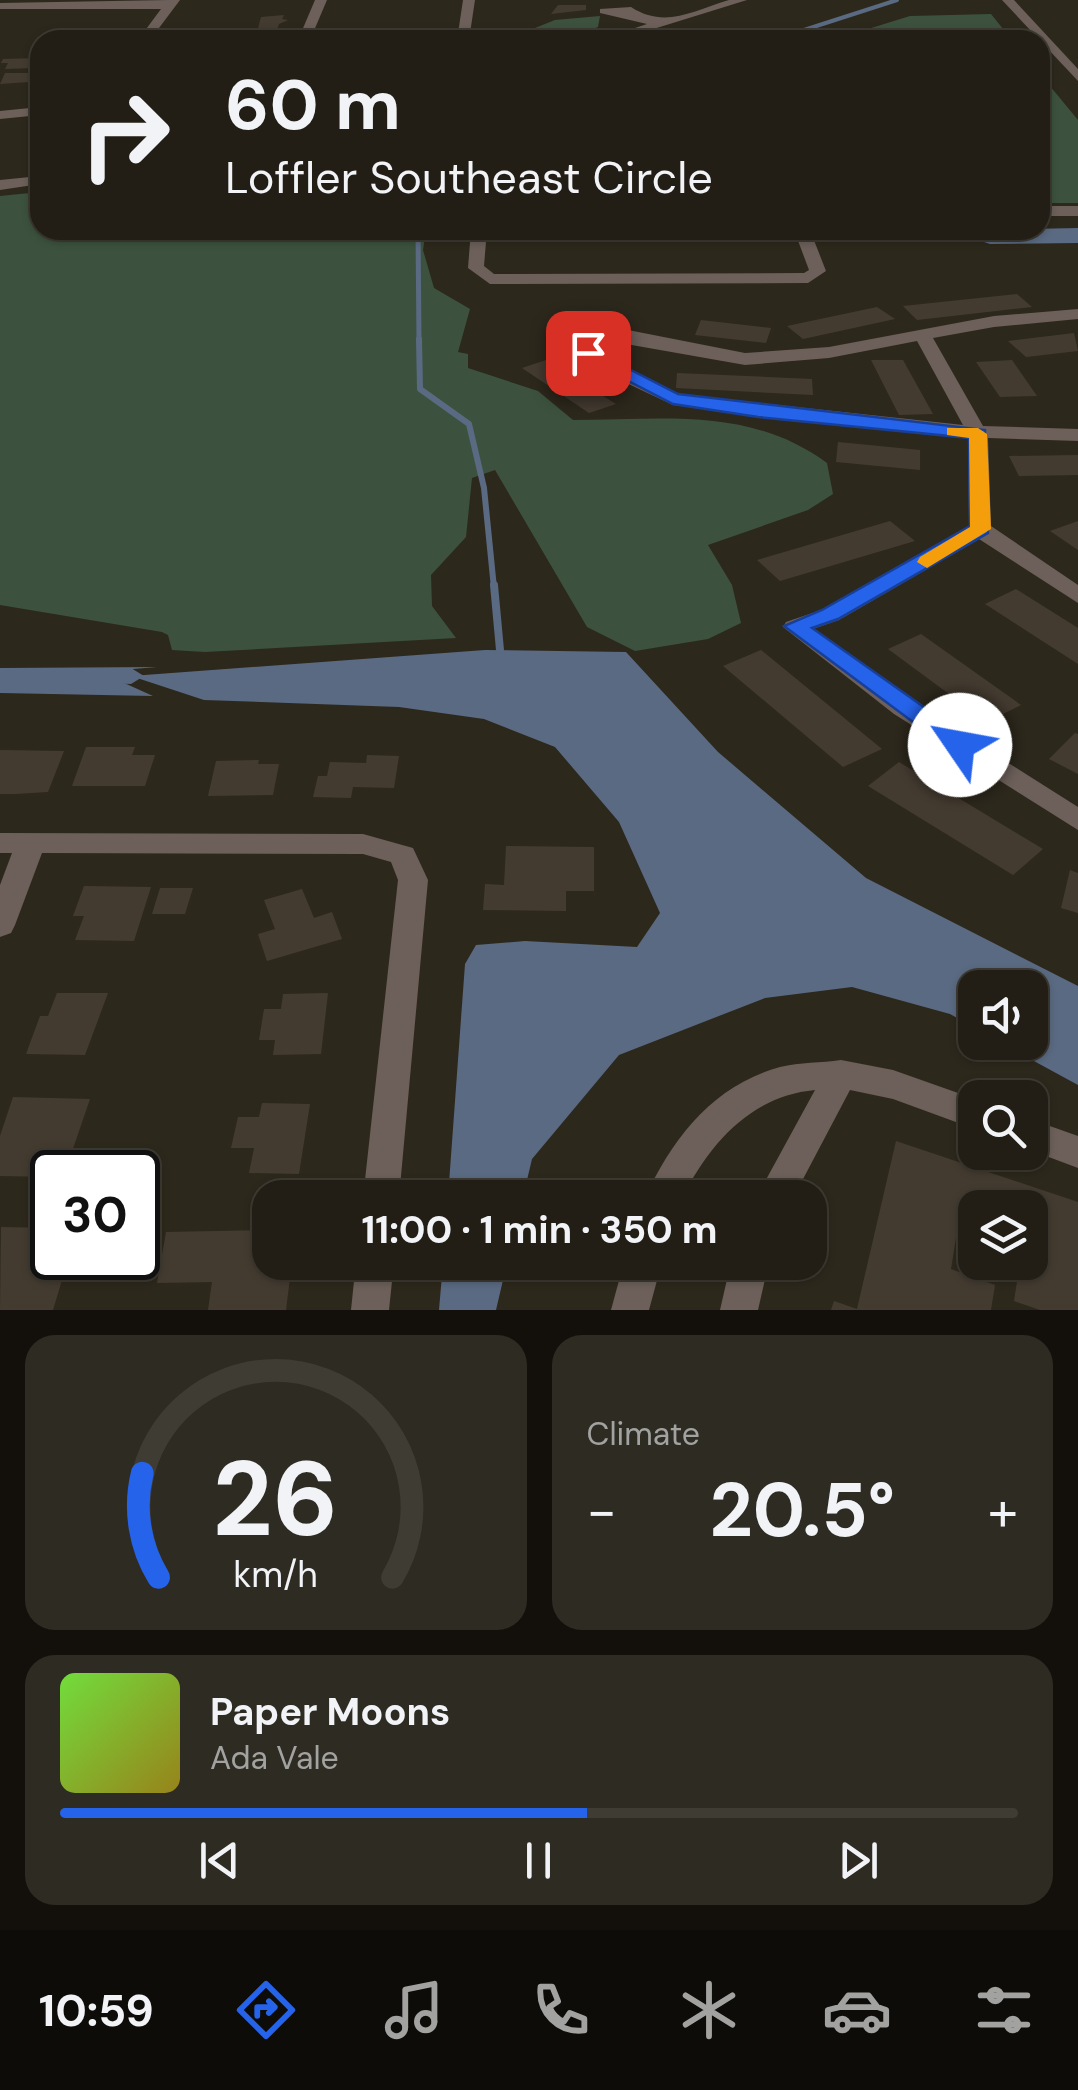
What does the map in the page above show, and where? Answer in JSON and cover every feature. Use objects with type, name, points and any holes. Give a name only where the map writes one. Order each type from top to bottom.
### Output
[{"type":"street","points":[[308,30],[321,0]]},
{"type":"street","points":[[465,30],[470,0]]},
{"type":"street","points":[[639,30],[741,0]]},
{"type":"street","points":[[1008,0],[1035,30]]},
{"type":"street","points":[[0,6],[171,3]]},
{"type":"street","points":[[151,30],[171,3]]},
{"type":"street","points":[[636,17],[660,24]]},
{"type":"street","points":[[1050,47],[1078,78]]},
{"type":"street","points":[[0,115],[30,112]]},
{"type":"street","points":[[0,184],[30,181]]},
{"type":"street","points":[[1050,211],[1078,211]]},
{"type":"street","points":[[478,240],[476,268],[490,279],[808,278],[818,270],[806,240]]},
{"type":"street","points":[[1078,314],[921,332],[804,355],[743,359],[681,352],[613,332],[588,332],[578,341],[588,353],[673,399],[758,412],[978,434],[1078,435]]},
{"type":"street","points":[[921,332],[978,434],[980,529]]},
{"type":"street","points":[[980,529],[1078,596]]},
{"type":"street","points":[[980,529],[830,615],[795,626],[904,708],[1078,820]]},
{"type":"street","points":[[0,843],[363,844],[403,855],[413,880],[383,1180]]},
{"type":"street","points":[[0,926],[32,843]]},
{"type":"street","points":[[672,1180],[707,1123],[742,1099],[775,1084],[841,1074],[889,1083],[958,1108]]},
{"type":"street","points":[[784,1180],[841,1074]]},
{"type":"street","points":[[1048,1141],[1078,1152]]},
{"type":"street","points":[[370,1310],[373,1280]]},
{"type":"street","points":[[630,1310],[638,1280]]},
{"type":"street","points":[[739,1310],[746,1280]]},
{"type":"green space","points":[[991,14],[1004,30],[868,30],[910,16]]},
{"type":"green space","points":[[600,16],[598,27],[591,30],[488,30],[535,28],[555,20]]},
{"type":"green space","points":[[1050,86],[1078,120],[1078,203],[1050,203]]},
{"type":"green space","points":[[30,193],[30,240],[424,240],[423,250],[434,288],[470,309],[458,352],[468,354],[468,368],[538,391],[573,420],[705,420],[767,432],[827,463],[833,494],[808,510],[708,545],[732,585],[741,623],[708,639],[635,651],[587,627],[495,470],[472,478],[466,537],[431,575],[432,606],[456,638],[205,652],[172,650],[168,635],[162,632],[0,605],[0,196]]},
{"type":"water","points":[[1078,228],[1078,243],[990,244],[980,240],[1050,240],[1050,229]]},
{"type":"water","points":[[485,650],[626,652],[718,752],[866,878],[1047,970],[958,970],[958,1018],[852,987],[765,998],[619,1055],[532,1159],[527,1180],[449,1180],[465,964],[476,945],[525,941],[637,947],[660,913],[619,822],[555,747],[484,719],[399,707],[204,700],[131,676]]},
{"type":"water","points":[[157,667],[133,669],[121,676],[122,682],[153,696],[0,693],[0,668]]},
{"type":"water","points":[[1048,971],[1078,986],[1078,1085],[1032,1060],[1048,1060]]},
{"type":"water","points":[[442,1280],[503,1280],[496,1310],[439,1310]]},
{"type":"building","points":[[558,5],[586,5],[586,10],[551,14]]},
{"type":"building","points":[[284,15],[282,19],[288,20],[279,24],[277,30],[258,30],[261,17]]},
{"type":"building","points":[[30,58],[30,68],[5,69],[8,63],[1,63],[3,59]]},
{"type":"building","points":[[5,73],[30,73],[29,82],[0,84]]},
{"type":"building","points":[[1017,294],[1032,307],[917,320],[903,306]]},
{"type":"building","points":[[877,307],[895,319],[803,339],[787,326]]},
{"type":"building","points":[[701,320],[771,328],[766,343],[695,335]]},
{"type":"building","points":[[1074,333],[1078,351],[1026,357],[1008,341]]},
{"type":"building","points":[[549,359],[616,404],[589,413],[522,368]]},
{"type":"building","points":[[871,360],[903,360],[933,414],[899,415]]},
{"type":"building","points":[[1012,360],[1037,396],[1000,397],[976,362]]},
{"type":"building","points":[[677,373],[812,379],[813,395],[676,388]]},
{"type":"building","points":[[838,442],[920,450],[920,470],[836,462]]},
{"type":"building","points":[[1078,455],[1078,475],[1019,476],[1009,456]]},
{"type":"building","points":[[890,521],[915,541],[780,581],[757,560]]},
{"type":"building","points":[[1078,521],[1078,550],[1050,531]]},
{"type":"building","points":[[1016,589],[1078,628],[1078,664],[985,604]]},
{"type":"building","points":[[921,634],[1021,705],[987,722],[888,649]]},
{"type":"building","points":[[761,650],[882,749],[843,767],[723,666]]},
{"type":"building","points":[[1078,734],[1078,774],[1049,759]]},
{"type":"building","points":[[86,747],[135,747],[132,755],[155,755],[145,786],[72,786]]},
{"type":"building","points":[[0,750],[64,751],[48,792],[0,794]]},
{"type":"building","points":[[367,755],[399,756],[394,788],[353,787],[351,798],[313,797],[318,776],[327,776],[330,762],[366,763]]},
{"type":"building","points":[[259,760],[258,764],[279,764],[273,795],[208,796],[216,761]]},
{"type":"building","points":[[899,762],[1043,849],[1013,875],[868,786]]},
{"type":"building","points":[[506,846],[594,847],[594,891],[566,891],[566,911],[483,910],[485,884],[504,885]]},
{"type":"building","points":[[1070,870],[1078,873],[1078,913],[1061,908]]},
{"type":"building","points":[[84,886],[151,887],[134,941],[75,940],[84,916],[73,916]]},
{"type":"building","points":[[160,888],[193,888],[185,914],[152,914]]},
{"type":"building","points":[[302,889],[314,918],[332,912],[342,939],[267,961],[258,934],[275,929],[264,900]]},
{"type":"building","points":[[57,993],[108,993],[85,1055],[26,1054],[40,1016],[48,1016]]},
{"type":"building","points":[[328,993],[321,1054],[273,1055],[275,1040],[259,1040],[264,1009],[281,1009],[283,994]]},
{"type":"building","points":[[13,1097],[90,1099],[73,1150],[30,1150],[30,1177],[0,1176],[0,1136]]},
{"type":"building","points":[[262,1103],[310,1104],[299,1174],[249,1173],[254,1148],[231,1148],[238,1117],[259,1117]]},
{"type":"building","points":[[896,1141],[958,1162],[958,1170],[983,1170],[1042,1190],[958,1190],[958,1239],[951,1269],[958,1272],[958,1280],[981,1280],[995,1285],[991,1310],[831,1310],[834,1301],[857,1309]]},
{"type":"building","points":[[1048,1192],[1078,1202],[1078,1310],[1040,1310],[1014,1301],[1017,1280],[1048,1280]]},
{"type":"building","points":[[1,1227],[30,1228],[30,1280],[62,1280],[53,1310],[0,1310]]},
{"type":"building","points":[[252,1230],[252,1280],[290,1280],[286,1310],[208,1310],[212,1282],[157,1283],[166,1232]]},
{"type":"waterway","points":[[804,30],[897,0]]},
{"type":"waterway","points":[[418,240],[419,341]]},
{"type":"waterway","points":[[419,339],[420,389],[469,424],[484,488],[494,588]]},
{"type":"waterway","points":[[494,585],[500,650]]},
{"type":"waterway","points":[[86,676],[131,676]]},
{"type":"slow traffic","points":[[927,562],[980,529],[978,434],[954,432]]},
{"type":"route","points":[[588,353],[673,399],[758,412],[978,434],[980,529],[830,615],[795,626],[824,652],[960,745]]}]
